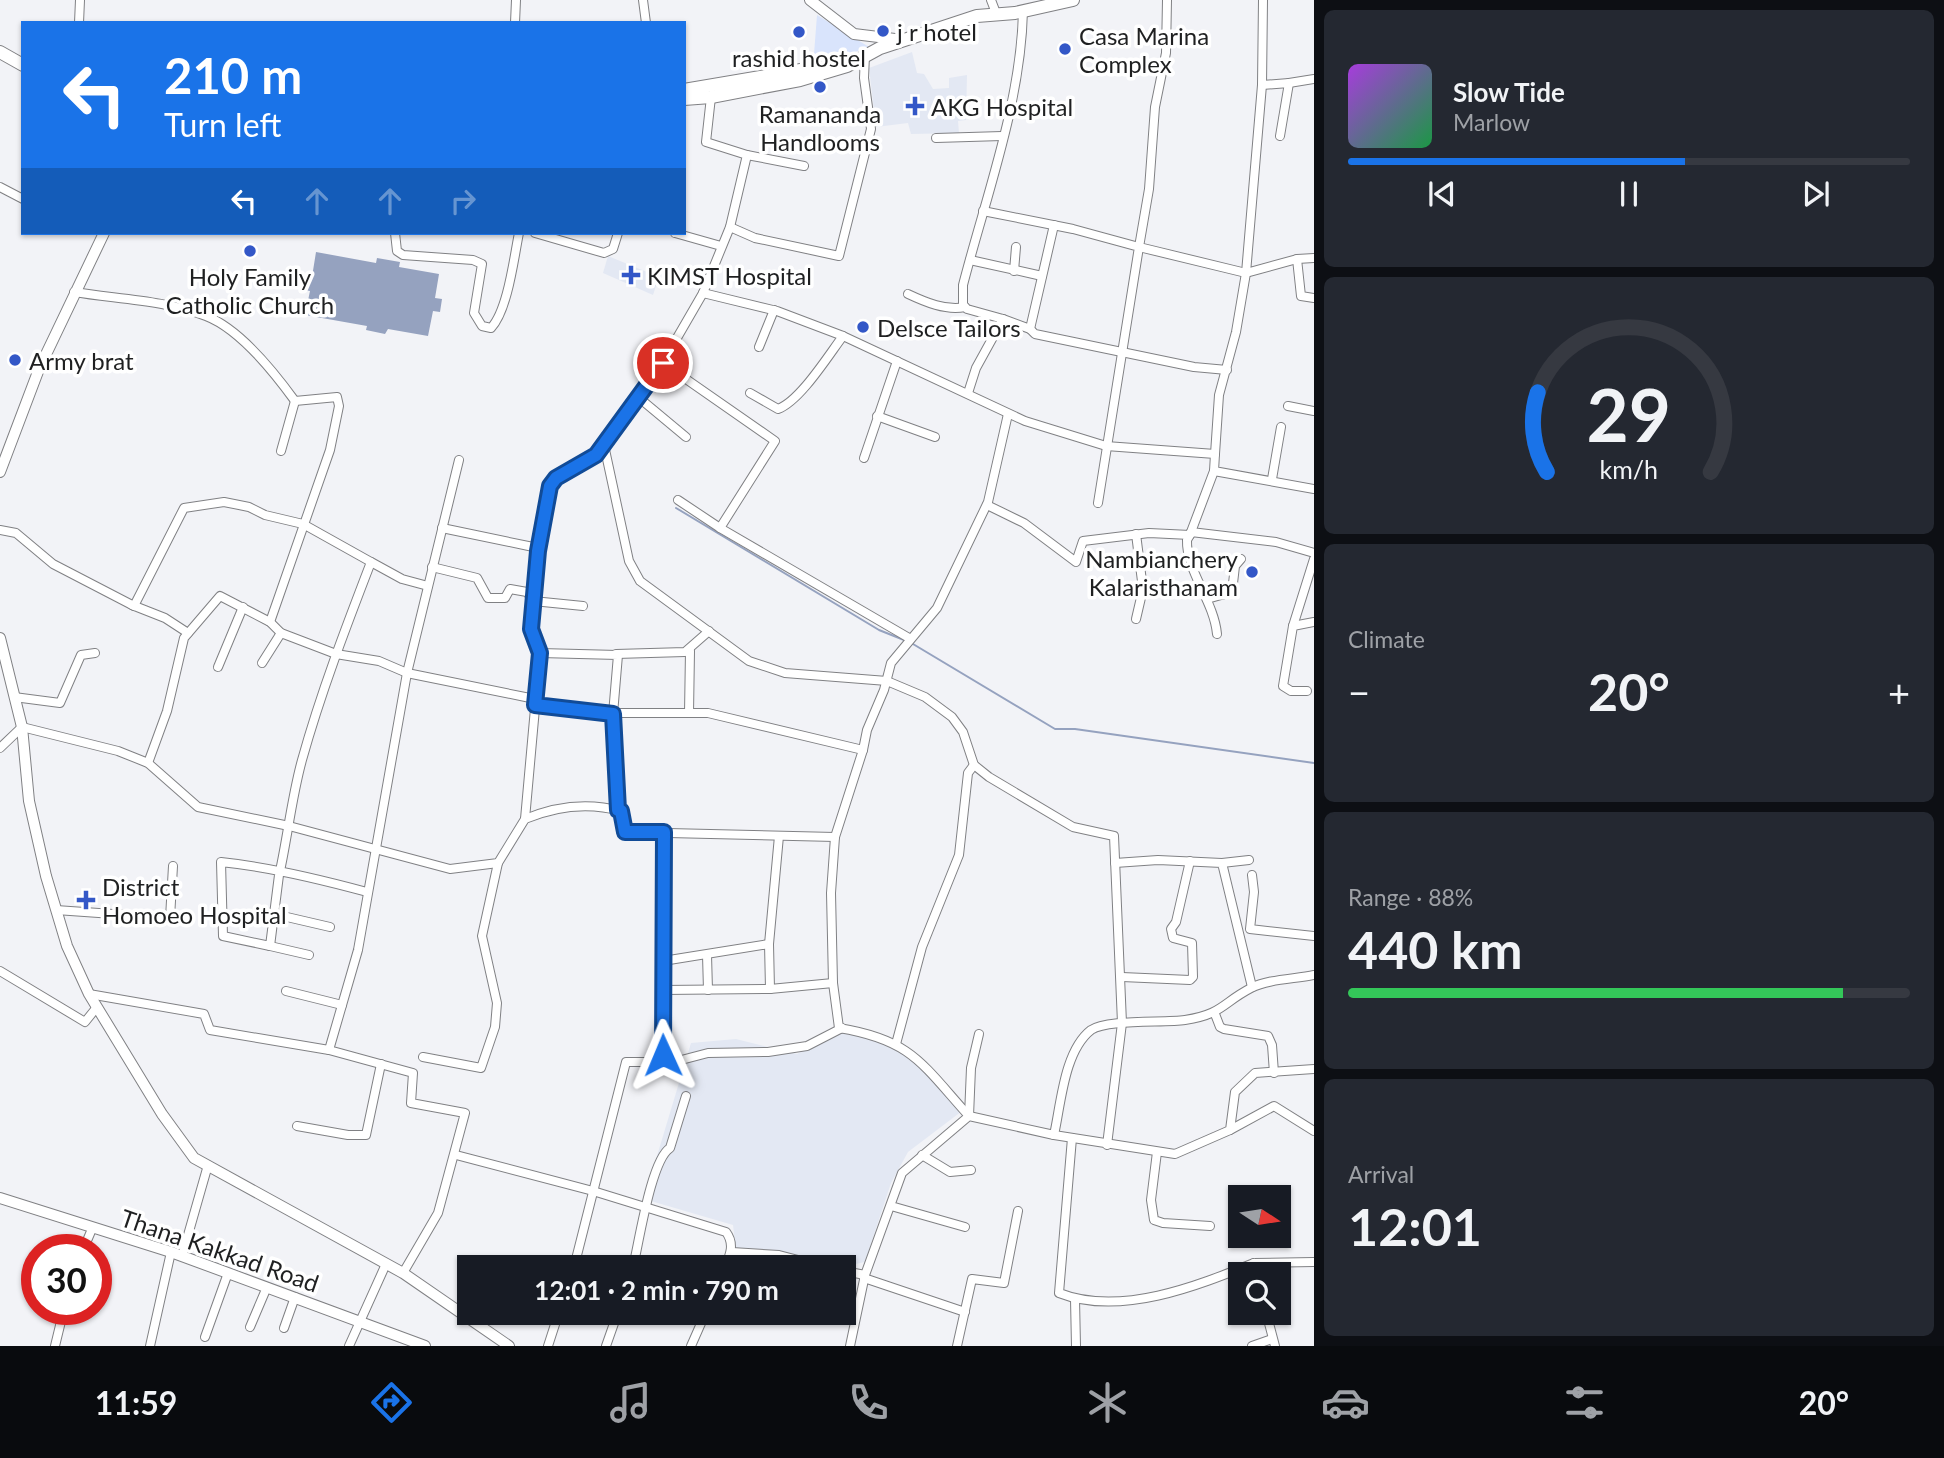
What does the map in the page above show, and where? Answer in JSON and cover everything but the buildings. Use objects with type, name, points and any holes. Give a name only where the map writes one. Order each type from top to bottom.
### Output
[{"type":"highway","points":[[1010,11],[1042,0]]},
{"type":"highway","points":[[686,90],[746,84],[854,60],[977,16],[1073,0]]},
{"type":"highway","points":[[0,44],[21,56]]},
{"type":"highway","points":[[0,52],[21,64]]},
{"type":"highway","points":[[686,99],[711,97],[746,84]]},
{"type":"main road","points":[[810,0],[853,34],[906,40]]},
{"type":"main road","points":[[0,472],[39,369],[103,235]]},
{"type":"main road","points":[[0,638],[22,727],[29,801],[67,946],[89,994],[162,1114],[194,1158],[403,1273],[509,1346]]},
{"type":"main road","name":"Thana Kakkad Road","points":[[0,1198],[171,1252],[425,1346]]},
{"type":"street","points":[[79,21],[80,0]]},
{"type":"street","points":[[515,21],[516,0]]},
{"type":"street","points":[[643,0],[646,21]]},
{"type":"street","points":[[965,307],[963,285],[1022,56],[1010,11],[991,0]]},
{"type":"street","points":[[1098,503],[1149,189],[1155,107],[1166,53],[1167,0]]},
{"type":"street","points":[[1217,634],[1207,599],[1188,554],[1187,540],[1214,471],[1219,395],[1227,370],[1246,273],[1262,85],[1263,0]]},
{"type":"street","points":[[730,228],[755,238],[839,256],[871,129],[864,78],[854,60]]},
{"type":"street","points":[[1262,85],[1314,79]]},
{"type":"street","points":[[1280,136],[1289,83]]},
{"type":"street","points":[[711,97],[706,142],[747,155],[804,166]]},
{"type":"street","points":[[936,138],[1002,136]]},
{"type":"street","points":[[423,1057],[481,1068],[496,1015],[497,1003],[482,936],[498,863],[525,818],[540,653],[531,629],[533,601],[538,548],[550,486],[556,478],[596,455],[663,363],[703,293],[730,228],[747,155]]},
{"type":"street","points":[[0,187],[21,198]]},
{"type":"street","points":[[982,211],[1054,225],[1246,273],[1297,259],[1314,258]]},
{"type":"street","points":[[1030,330],[1054,225]]},
{"type":"street","points":[[396,235],[397,251],[402,255],[473,260],[482,264],[474,313],[482,326],[491,328],[496,323],[505,294],[519,235]]},
{"type":"street","points":[[543,235],[604,253],[613,249],[617,235]]},
{"type":"street","points":[[683,235],[721,246]]},
{"type":"street","points":[[1014,271],[1016,247]]},
{"type":"street","points":[[1297,259],[1301,296],[1314,298]]},
{"type":"street","points":[[970,260],[1042,276]]},
{"type":"street","points":[[74,292],[176,308],[208,317],[270,367],[295,401]]},
{"type":"street","points":[[703,293],[774,310],[843,336],[1009,414],[1107,446],[1215,454]]},
{"type":"street","points":[[908,294],[956,309],[965,307],[1003,319],[1035,334],[1122,353],[1227,370]]},
{"type":"street","points":[[759,347],[774,310]]},
{"type":"street","points":[[968,393],[976,368],[1003,319]]},
{"type":"street","points":[[750,393],[778,410],[784,407],[810,379],[843,336]]},
{"type":"street","points":[[864,458],[897,361]]},
{"type":"street","points":[[663,363],[775,441],[720,528]]},
{"type":"street","points":[[270,622],[330,450],[339,406],[337,397],[295,401]]},
{"type":"street","points":[[638,397],[685,437]]},
{"type":"street","points":[[281,452],[295,401]]},
{"type":"street","points":[[1289,406],[1314,411]]},
{"type":"street","points":[[1009,414],[987,505],[937,608],[909,638],[891,663],[887,681],[867,730],[835,837],[831,893],[833,983],[839,1028],[897,1044],[912,1053],[969,1116],[1054,1135],[1175,1154],[1230,1130],[1274,1106],[1314,1130]]},
{"type":"street","points":[[877,416],[935,437]]},
{"type":"street","points":[[1272,479],[1281,427]]},
{"type":"street","points":[[604,445],[629,561],[640,581],[749,661],[785,673],[887,681],[925,697],[952,717],[963,732],[974,765],[1073,827],[1114,836],[1122,1023],[1107,1145]]},
{"type":"street","points":[[329,1050],[358,950],[407,673],[459,460]]},
{"type":"street","points":[[1214,471],[1272,479],[1314,489]]},
{"type":"street","points":[[678,500],[720,528],[909,638]]},
{"type":"street","points":[[132,605],[184,508],[224,502],[303,524],[402,579],[428,586]]},
{"type":"street","points":[[987,505],[1031,528],[1076,562],[1079,545],[1083,541],[1136,534],[1191,534],[1276,542],[1314,553]]},
{"type":"street","points":[[442,528],[538,548]]},
{"type":"street","points":[[0,530],[16,533],[53,564],[132,605],[165,618],[188,633]]},
{"type":"street","points":[[1136,534],[1143,589],[1136,619]]},
{"type":"street","points":[[1207,599],[1232,593],[1235,566],[1241,559]]},
{"type":"street","points":[[1307,691],[1291,691],[1283,686],[1293,626],[1314,559]]},
{"type":"street","points":[[270,946],[280,871],[301,763],[336,654],[372,562]]},
{"type":"street","points":[[432,568],[477,578],[488,598],[505,598],[510,589],[527,592],[533,601]]},
{"type":"street","points":[[148,763],[167,711],[184,638],[220,596],[270,622],[281,633],[336,654],[379,661],[407,673],[535,702],[613,714],[708,713],[863,750]]},
{"type":"street","points":[[533,601],[583,606]]},
{"type":"street","points":[[218,667],[243,607]]},
{"type":"street","points":[[1293,626],[1314,622]]},
{"type":"street","points":[[540,653],[614,655],[690,650],[709,631]]},
{"type":"street","points":[[262,663],[281,633]]},
{"type":"street","points":[[689,713],[690,650]]},
{"type":"street","points":[[15,696],[60,703],[81,655],[95,653]]},
{"type":"street","points":[[614,655],[618,655],[613,714],[618,810],[621,811],[625,832],[835,837]]},
{"type":"street","points":[[0,748],[22,727],[118,751],[148,763],[198,807],[289,827],[450,869],[498,863]]},
{"type":"street","points":[[897,1044],[922,947],[959,855],[968,774],[974,765]]},
{"type":"street","points":[[525,818],[562,807],[618,810]]},
{"type":"street","points":[[577,1255],[626,1062],[657,1062],[663,1055],[664,832]]},
{"type":"street","points":[[770,989],[769,944],[779,836]]},
{"type":"street","points":[[1115,863],[1222,863],[1249,860]]},
{"type":"street","points":[[1122,978],[1190,980],[1193,977],[1192,943],[1173,938],[1171,929],[1176,922],[1190,861]]},
{"type":"street","points":[[309,955],[222,936],[221,862],[280,871],[367,892]]},
{"type":"street","points":[[1222,863],[1252,987]]},
{"type":"street","points":[[56,910],[170,918],[173,866]]},
{"type":"street","points":[[1252,875],[1254,892],[1250,929],[1314,936]]},
{"type":"street","points":[[274,914],[330,927]]},
{"type":"street","points":[[663,961],[769,944]]},
{"type":"street","points":[[707,955],[708,990]]},
{"type":"street","points":[[0,971],[85,1022],[97,1007]]},
{"type":"street","points":[[1054,1135],[1071,1065],[1079,1043],[1092,1029],[1122,1023],[1150,1024],[1215,1014],[1252,987],[1314,975]]},
{"type":"street","points":[[662,990],[770,989],[833,983]]},
{"type":"street","points":[[286,991],[342,1005]]},
{"type":"street","points":[[89,994],[204,1014],[210,1030],[329,1050],[414,1073],[411,1102],[465,1113],[456,1155],[438,1213],[403,1273]]},
{"type":"street","points":[[1215,1014],[1220,1027],[1224,1029],[1268,1036],[1272,1045],[1274,1073]]},
{"type":"street","points":[[662,1060],[666,1064],[708,1052],[768,1052],[807,1046],[842,1028]]},
{"type":"street","points":[[850,1346],[864,1277],[902,1173],[969,1116],[971,1068],[979,1034]]},
{"type":"street","points":[[297,1126],[348,1135],[366,1135],[381,1064]]},
{"type":"street","points":[[1230,1130],[1235,1092],[1255,1073],[1314,1069]]},
{"type":"street","points":[[636,1255],[647,1207],[686,1096]]},
{"type":"street","points":[[1072,1138],[1059,1293],[1075,1299],[1126,1303],[1228,1273]]},
{"type":"street","points":[[1157,1152],[1151,1200],[1154,1220],[1210,1226]]},
{"type":"street","points":[[456,1155],[593,1191],[726,1232],[730,1238],[731,1255]]},
{"type":"street","points":[[922,1155],[950,1172],[971,1170]]},
{"type":"street","points":[[182,1256],[208,1165]]},
{"type":"street","points":[[891,1206],[965,1227]]},
{"type":"street","points":[[957,1346],[972,1279],[1004,1283],[1018,1211]]},
{"type":"street","points":[[90,1234],[92,1229]]},
{"type":"street","points":[[150,1346],[171,1252]]},
{"type":"street","points":[[732,1252],[779,1255]]},
{"type":"street","points":[[1291,1262],[1314,1262]]},
{"type":"street","points":[[349,1346],[386,1264]]},
{"type":"street","points":[[205,1337],[228,1273]]},
{"type":"street","points":[[856,1275],[965,1312]]},
{"type":"street","points":[[250,1327],[267,1287]]},
{"type":"street","points":[[284,1328],[295,1297]]},
{"type":"street","points":[[1075,1299],[1076,1346]]},
{"type":"street","points":[[55,1346],[60,1325]]},
{"type":"street","points":[[548,1346],[555,1325]]},
{"type":"street","points":[[607,1346],[614,1325]]},
{"type":"street","points":[[691,1346],[700,1325]]},
{"type":"street","points":[[1252,1346],[1274,1342],[1269,1325]]},
{"type":"shaded area","points":[[817,15],[869,47],[813,67]]},
{"type":"shaded area","name":"AKG Hospital","points":[[912,52],[917,73],[924,74],[933,89],[949,88],[949,78],[967,75],[966,120],[958,121],[959,133],[911,134],[908,123],[876,127],[869,68]]},
{"type":"shaded area","points":[[316,252],[376,263],[377,258],[400,262],[399,267],[439,274],[435,298],[442,299],[440,312],[433,311],[428,336],[388,329],[385,334],[366,330],[367,326],[305,315],[310,291],[305,290],[307,277],[312,277]]},
{"type":"shaded area","name":"KIMST Hospital","points":[[608,256],[659,277],[653,295],[603,273]]},
{"type":"shaded area","points":[[846,1028],[895,1047],[915,1060],[962,1111],[908,1152],[891,1183],[865,1262],[856,1264],[856,1255],[795,1255],[776,1250],[736,1250],[733,1225],[644,1199],[691,1043],[736,1039],[797,1054]]},
{"type":"waterway","points":[[676,508],[879,630],[904,640]]},
{"type":"waterway","points":[[913,644],[1055,729],[1075,729],[1314,763]]},
{"type":"place","name":"j r hotel","points":[[883,31]]},
{"type":"place","name":"rashid hostel","points":[[799,32]]},
{"type":"place","name":"Casa Marina Complex","points":[[1065,49]]},
{"type":"place","name":"Ramananda Handlooms","points":[[820,87]]},
{"type":"place","name":"AKG Hospital","points":[[915,106]]},
{"type":"place","name":"Holy Family Catholic Church","points":[[250,251]]},
{"type":"place","name":"KIMST Hospital","points":[[631,275]]},
{"type":"place","name":"Delsce Tailors","points":[[863,327]]},
{"type":"place","name":"Army brat","points":[[15,360]]},
{"type":"place","name":"Nambianchery Kalaristhanam","points":[[1252,572]]},
{"type":"place","name":"District Homoeo Hospital","points":[[86,900]]},
{"type":"route","points":[[663,363],[596,455],[556,478],[550,486],[538,551],[531,629],[540,653],[535,705],[613,714],[618,810],[621,811],[625,832],[664,832],[663,1055]]}]
